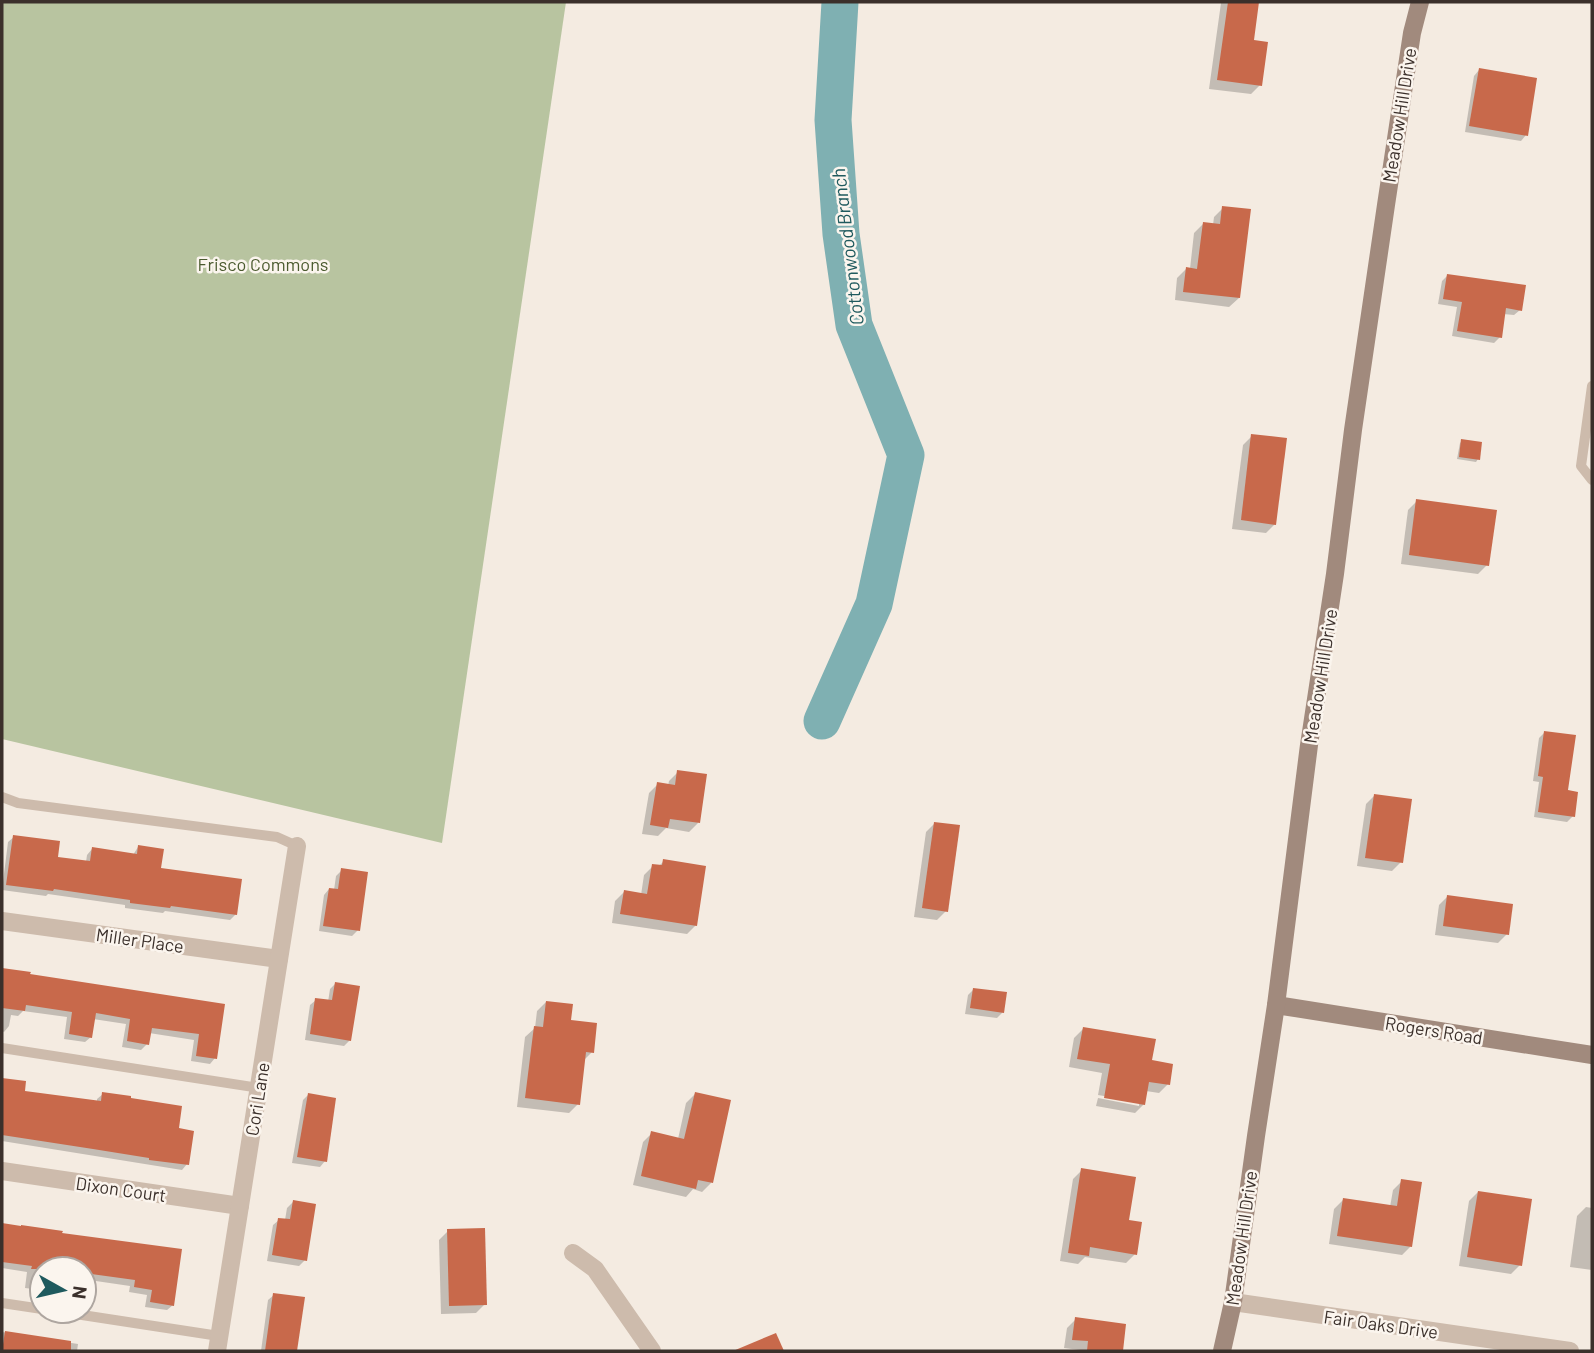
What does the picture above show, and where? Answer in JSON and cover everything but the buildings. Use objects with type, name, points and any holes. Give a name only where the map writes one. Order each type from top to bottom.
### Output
[{"type":"street","name":"Meadow Hill Drive","points":[[1222,1351],[1233,1302],[1276,1005],[1361,376],[1410,46],[1420,2]]},
{"type":"street","name":"Cori Lane","points":[[218,1343],[297,846]]},
{"type":"street","name":"Miller Place","points":[[2,921],[279,959]]},
{"type":"street","name":"Rogers Road","points":[[1276,1005],[1592,1055]]},
{"type":"street","name":"Dixon Court","points":[[2,1171],[240,1206]]},
{"type":"street","points":[[573,1253],[595,1269],[652,1351]]},
{"type":"street","name":"Fair Oaks Drive","points":[[1233,1302],[1570,1351]]},
{"type":"lane","points":[[1592,386],[1581,467],[1592,480]]},
{"type":"lane","points":[[2,797],[18,803],[277,837],[297,846]]},
{"type":"lane","points":[[2,1048],[259,1088]]},
{"type":"lane","points":[[2,1303],[28,1307]]},
{"type":"lane","points":[[98,1319],[218,1343]]},
{"type":"green space","name":"Frisco Commons","points":[[2,2],[566,2],[442,843],[2,739]]},
{"type":"waterway","name":"Cottonwood Branch","points":[[822,721],[874,604],[906,455],[854,325],[841,234],[833,120],[840,2]]}]
